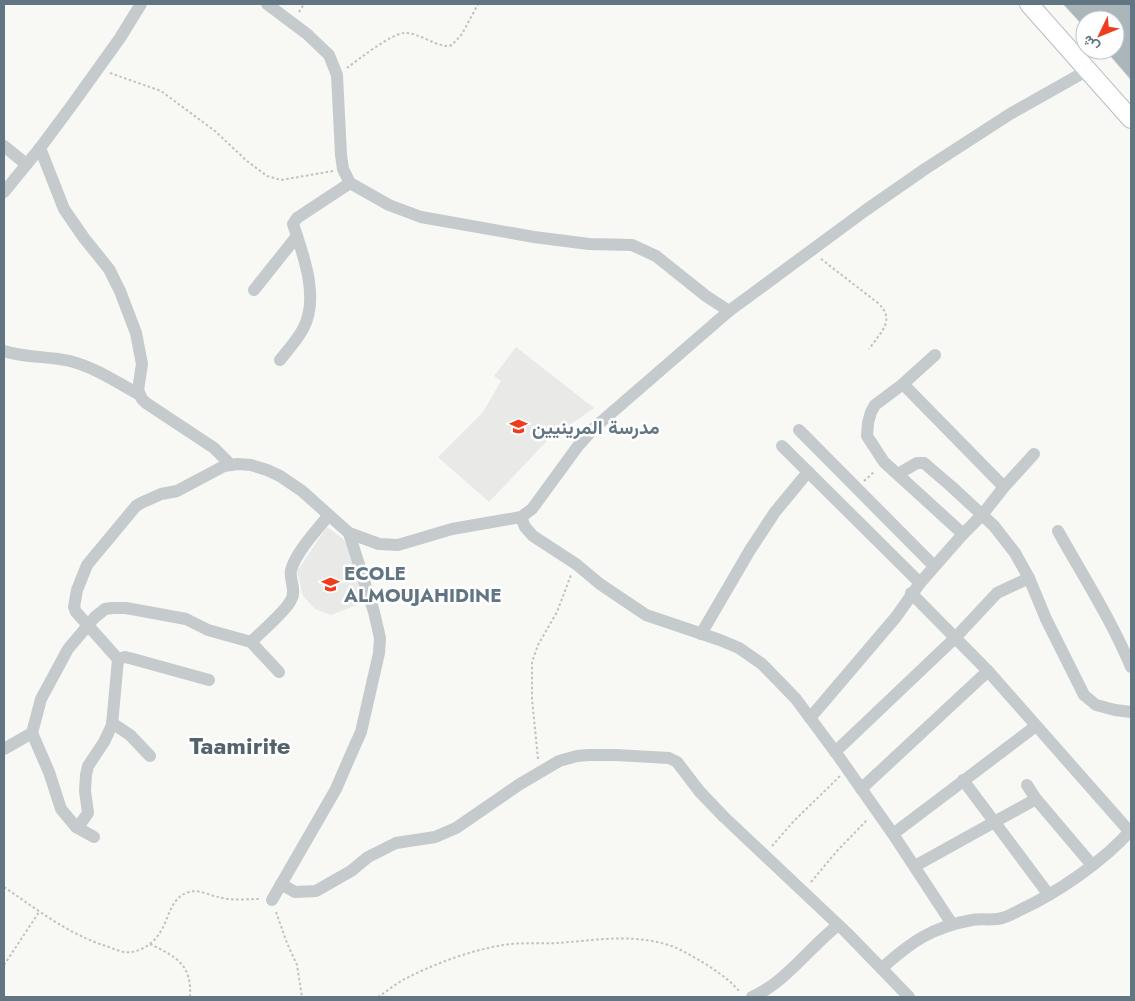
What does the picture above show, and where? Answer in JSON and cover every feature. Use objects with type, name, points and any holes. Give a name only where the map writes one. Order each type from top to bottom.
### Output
[{"type":"main road","points":[[1028,4],[1131,119]]},
{"type":"street","points":[[4,192],[40,148],[120,38],[140,4]]},
{"type":"street","points":[[267,4],[307,34],[329,55],[337,75],[340,155],[343,169],[350,182],[389,205],[421,217],[571,242],[632,245],[662,259],[706,296],[729,311]]},
{"type":"street","points":[[76,827],[88,813],[84,791],[88,766],[107,737],[112,723],[118,659],[76,612],[74,607],[83,573],[92,557],[141,502],[161,494],[177,491],[216,469],[231,465],[251,465],[280,476],[302,491],[328,516],[349,532],[379,544],[398,545],[452,529],[521,517],[532,509],[578,446],[594,428],[729,311],[925,169],[1010,114],[1088,70]]},
{"type":"street","points":[[4,146],[26,164]]},
{"type":"street","points":[[40,148],[51,171],[64,209],[109,269],[120,291],[136,333],[142,364],[138,382],[140,395]]},
{"type":"street","points":[[280,360],[304,328],[309,313],[309,287],[304,256],[293,224],[297,218],[350,182]]},
{"type":"street","points":[[254,290],[297,236]]},
{"type":"street","points":[[4,351],[15,355],[70,361],[94,370],[140,395],[146,403],[214,448],[231,465]]},
{"type":"street","points":[[935,355],[903,384],[875,405],[868,423],[868,440],[884,462],[963,534]]},
{"type":"street","points":[[903,384],[1004,487]]},
{"type":"street","points":[[798,430],[934,566]]},
{"type":"street","points":[[782,446],[920,582]]},
{"type":"street","points":[[810,718],[896,616],[920,582],[982,515],[1034,454]]},
{"type":"street","points":[[898,474],[914,464],[924,463],[1001,534],[1029,578],[1046,619],[1084,694],[1096,705],[1131,712]]},
{"type":"street","points":[[700,634],[775,512],[808,472]]},
{"type":"street","points":[[251,642],[290,604],[294,593],[290,574],[292,567],[328,516]]},
{"type":"street","points":[[521,517],[525,527],[533,536],[576,564],[600,584],[646,615],[739,648],[762,664],[796,699],[835,752],[915,866],[952,924]]},
{"type":"street","points":[[1058,531],[1109,619],[1131,667]]},
{"type":"street","points":[[272,900],[336,789],[361,732],[379,654],[380,638],[374,612],[349,532]]},
{"type":"street","points":[[835,752],[955,638],[997,593],[1029,578]]},
{"type":"street","points":[[882,968],[911,943],[930,932],[974,919],[1002,918],[1049,895],[1092,865],[1130,831],[988,671],[912,593]]},
{"type":"street","points":[[94,837],[76,827],[60,809],[49,772],[32,733],[41,699],[68,649],[88,625],[104,610],[126,608],[186,619],[208,630],[251,642],[279,672]]},
{"type":"street","points":[[118,659],[125,657],[133,658],[209,680]]},
{"type":"street","points":[[861,789],[988,671]]},
{"type":"street","points":[[112,723],[130,735],[150,756]]},
{"type":"street","points":[[893,834],[1036,726]]},
{"type":"street","points":[[4,749],[32,733]]},
{"type":"street","points":[[281,884],[295,892],[316,891],[350,871],[368,857],[396,843],[435,837],[456,828],[539,772],[559,761],[577,756],[616,755],[669,758],[677,762],[700,792],[724,817],[838,925],[909,997]]},
{"type":"street","points":[[963,780],[1049,895]]},
{"type":"street","points":[[1027,785],[1092,865]]},
{"type":"street","points":[[915,866],[1036,798]]},
{"type":"street","points":[[752,997],[767,989],[788,972],[838,925]]},
{"type":"path","points":[[337,75],[375,48],[402,33],[421,36],[442,46],[452,45],[462,34],[478,4]]},
{"type":"path","points":[[98,68],[161,91],[215,131],[246,161],[268,176],[282,180],[343,169]]},
{"type":"path","points":[[811,251],[878,302],[886,311],[886,322],[869,349]]},
{"type":"path","points":[[857,488],[884,462]]},
{"type":"path","points":[[539,772],[538,743],[532,698],[532,662],[538,645],[557,612],[564,590],[576,564]]},
{"type":"path","points":[[764,856],[793,822],[847,770]]},
{"type":"path","points":[[803,891],[837,851],[876,810]]},
{"type":"path","points":[[4,887],[55,923],[94,943],[124,952],[134,952],[150,944],[160,932],[172,906],[181,895],[187,892],[198,891],[220,898],[272,900],[296,965],[302,997]]},
{"type":"path","points":[[4,965],[39,912]]},
{"type":"path","points":[[378,997],[400,981],[415,974],[494,947],[606,938],[648,940],[682,950],[727,978],[745,997]]},
{"type":"path","points":[[150,944],[168,953],[187,971],[191,980],[190,997]]},
{"type":"shaded area","name":"مدرسة المرينيين","points":[[516,347],[594,408],[547,441],[489,502],[438,457],[483,412],[501,381],[494,376]]},
{"type":"shaded area","name":"ECOLE ALMOUJAHIDINE","points":[[327,527],[351,545],[365,602],[331,615],[315,609],[303,596],[297,571]]},
{"type":"building","points":[[1063,4],[1131,4],[1131,80],[1114,60],[1125,60],[1125,10],[1075,10],[1075,17]]},
{"type":"place","name":"مدرسة المرينيين","points":[[518,427]]},
{"type":"place","name":"ECOLE ALMOUJAHIDINE","points":[[330,584]]},
{"type":"district","name":"Taamirite","points":[[240,746]]}]
